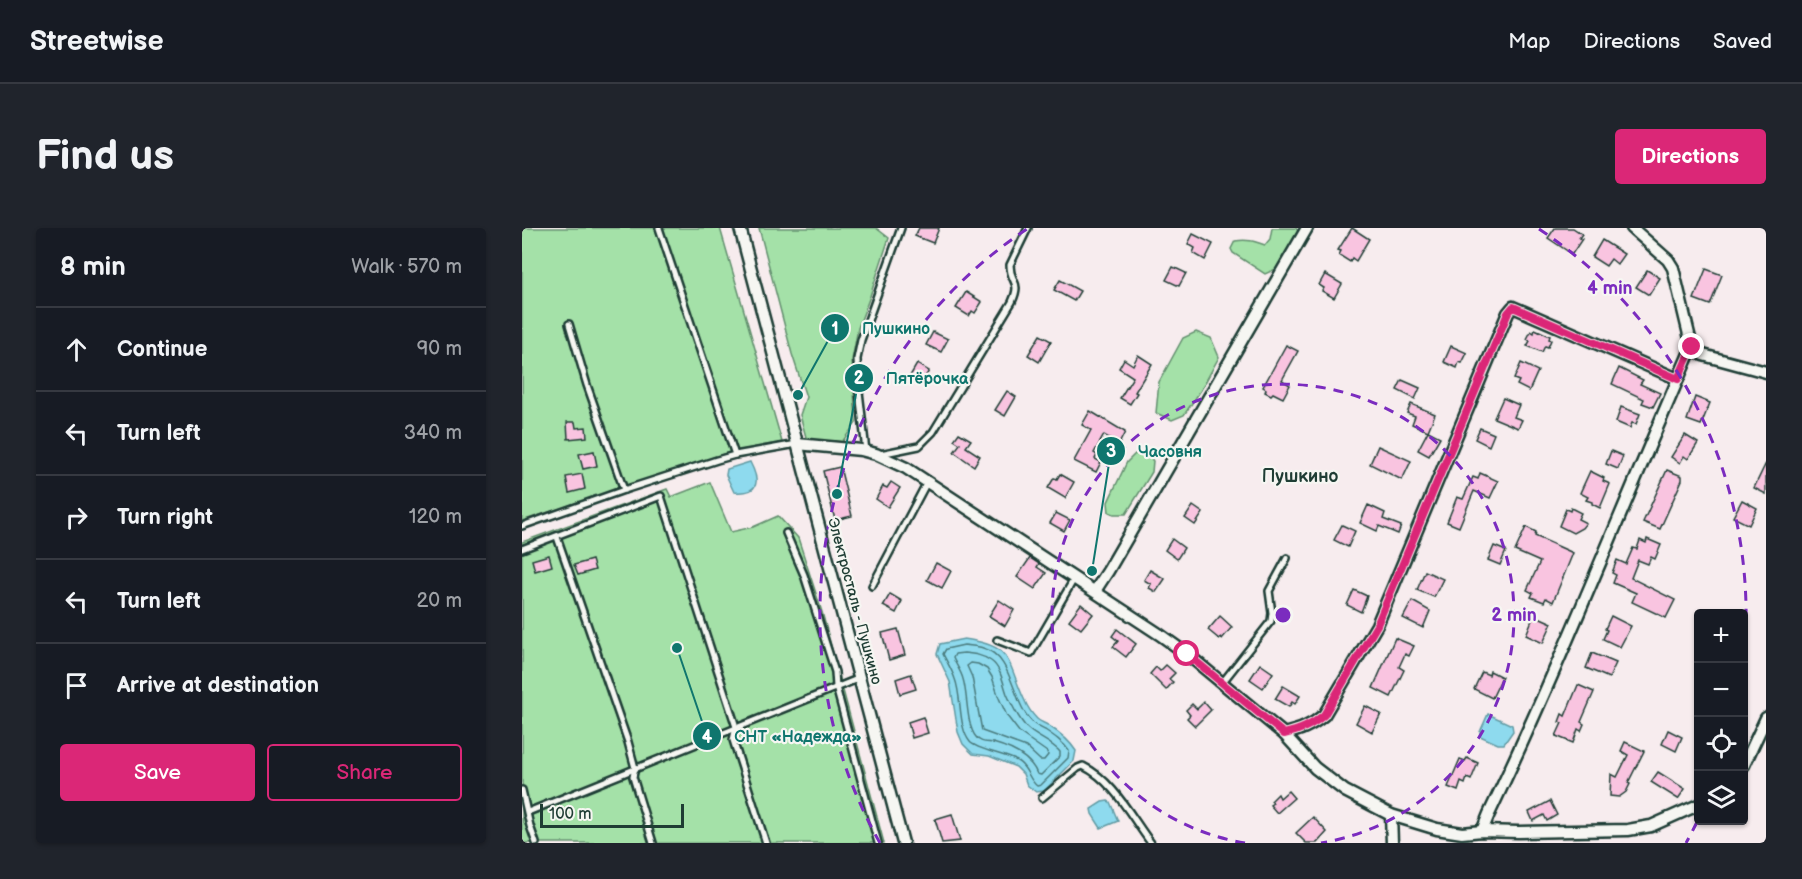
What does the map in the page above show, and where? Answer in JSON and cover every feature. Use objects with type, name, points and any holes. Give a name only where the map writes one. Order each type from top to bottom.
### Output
[{"type":"street","name":"Электросталь - Пушкино","points":[[740,228],[903,843]]},
{"type":"street","points":[[1095,591],[1307,228]]},
{"type":"street","points":[[1482,831],[1551,680],[1692,347],[1673,268],[1668,260],[1632,228]]},
{"type":"street","points":[[1284,734],[1306,728],[1324,715],[1377,625],[1508,313],[1513,307],[1678,379]]},
{"type":"street","points":[[1692,347],[1703,355],[1766,372]]},
{"type":"street","points":[[797,444],[866,451],[906,468],[1169,641],[1284,734],[1315,768],[1345,791],[1391,815],[1437,829],[1462,832],[1628,830],[1651,826],[1694,807]]},
{"type":"street","points":[[1748,755],[1766,717]]},
{"type":"street","points":[[1391,815],[1392,843]]},
{"type":"lane","points":[[659,228],[735,455]]},
{"type":"lane","points":[[866,451],[857,359],[861,340],[901,228]]},
{"type":"lane","points":[[878,455],[919,446],[933,432],[1017,290],[1010,265],[1028,228]]},
{"type":"lane","points":[[568,324],[624,490]]},
{"type":"lane","points":[[522,526],[624,490],[735,455],[797,444]]},
{"type":"lane","points":[[872,586],[927,482]]},
{"type":"lane","points":[[522,549],[661,496],[736,727],[733,740],[766,843]]},
{"type":"lane","points":[[786,533],[804,575],[835,672],[836,687],[878,843]]},
{"type":"lane","points":[[557,537],[628,742],[635,768],[633,777],[653,843]]},
{"type":"lane","points":[[1222,683],[1271,621],[1269,591],[1287,558]]},
{"type":"lane","points":[[997,640],[1031,653],[1076,578]]},
{"type":"lane","points":[[528,812],[860,678]]},
{"type":"lane","points":[[1042,798],[1083,766],[1091,770],[1112,790],[1151,843]]},
{"type":"lane","points":[[522,790],[536,843]]},
{"type":"green space","points":[[522,228],[720,228],[782,442],[726,453],[522,521]]},
{"type":"green space","points":[[759,228],[876,228],[889,238],[858,328],[852,360],[856,423],[842,442],[807,441],[800,415],[806,397],[792,354]]},
{"type":"green space","points":[[1272,228],[1296,228],[1298,231],[1276,269],[1265,274],[1233,253],[1231,249],[1235,241],[1239,240],[1265,245],[1270,239]]},
{"type":"green space","points":[[1196,332],[1211,338],[1219,357],[1184,415],[1172,420],[1156,413],[1159,382],[1183,338]]},
{"type":"green space","points":[[1146,453],[1153,461],[1152,472],[1126,514],[1109,512],[1108,502],[1127,462],[1135,454]]},
{"type":"green space","points":[[710,482],[731,532],[753,527],[778,516],[798,538],[822,612],[884,843],[522,843],[522,542],[667,489],[671,497]]},
{"type":"water","points":[[750,462],[756,485],[749,491],[734,492],[726,475],[727,469]]},
{"type":"water","points":[[964,639],[992,646],[1006,657],[1033,715],[1064,737],[1076,751],[1074,761],[1044,791],[1036,792],[1027,785],[1023,774],[1016,767],[989,756],[973,754],[963,744],[958,732],[950,682],[937,654],[940,644]]},
{"type":"water","points":[[1488,714],[1512,725],[1513,731],[1504,744],[1498,744],[1480,736]]},
{"type":"water","points":[[1108,801],[1118,821],[1101,828],[1091,809]]},
{"type":"building","points":[[919,228],[939,228],[933,243],[915,236]]},
{"type":"building","points":[[1352,228],[1369,239],[1356,261],[1352,258],[1350,262],[1339,255],[1341,251],[1338,250]]},
{"type":"building","points":[[1555,228],[1573,228],[1582,234],[1579,238],[1582,239],[1572,254],[1548,238]]},
{"type":"building","points":[[1193,234],[1213,244],[1205,260],[1193,253],[1195,248],[1188,244]]},
{"type":"building","points":[[1602,240],[1624,254],[1617,264],[1611,259],[1606,266],[1592,257]]},
{"type":"building","points":[[1173,267],[1186,273],[1179,286],[1166,280]]},
{"type":"building","points":[[1706,269],[1722,275],[1710,305],[1694,299]]},
{"type":"building","points":[[1647,270],[1660,278],[1649,295],[1636,287]]},
{"type":"building","points":[[1325,274],[1342,284],[1334,298],[1322,291],[1324,288],[1319,285]]},
{"type":"building","points":[[1060,280],[1080,291],[1074,301],[1054,290]]},
{"type":"building","points":[[966,292],[982,302],[975,313],[972,311],[969,316],[956,308]]},
{"type":"building","points":[[1535,329],[1550,336],[1548,347],[1545,346],[1542,352],[1527,346],[1530,341],[1527,339],[1531,331],[1534,333]]},
{"type":"building","points":[[933,332],[948,339],[941,352],[926,345]]},
{"type":"building","points":[[1040,335],[1051,341],[1039,362],[1028,355]]},
{"type":"building","points":[[1286,345],[1298,351],[1282,380],[1290,385],[1283,398],[1265,392],[1266,389],[1263,387]]},
{"type":"building","points":[[1451,346],[1467,353],[1457,368],[1444,362]]},
{"type":"building","points":[[1138,355],[1152,364],[1130,404],[1120,398],[1133,377],[1119,368],[1124,359],[1133,365]]},
{"type":"building","points":[[1521,363],[1538,371],[1529,391],[1517,385],[1519,381],[1514,379]]},
{"type":"building","points":[[917,364],[929,371],[921,383],[910,376]]},
{"type":"building","points":[[1619,368],[1643,380],[1640,384],[1660,393],[1653,407],[1642,403],[1644,399],[1612,384]]},
{"type":"building","points":[[1402,380],[1420,388],[1415,399],[1397,390]]},
{"type":"building","points":[[1007,391],[1016,397],[1005,416],[995,410]]},
{"type":"building","points":[[1695,397],[1710,403],[1701,425],[1687,420]]},
{"type":"building","points":[[1503,398],[1519,405],[1514,417],[1522,420],[1518,428],[1494,418]]},
{"type":"building","points":[[1411,404],[1435,414],[1428,431],[1412,424],[1415,416],[1407,413]]},
{"type":"building","points":[[1621,407],[1640,414],[1636,424],[1632,423],[1630,428],[1616,422]]},
{"type":"building","points":[[1090,411],[1125,432],[1119,444],[1104,435],[1094,453],[1097,455],[1095,459],[1101,462],[1096,472],[1074,461],[1091,430],[1082,425]]},
{"type":"building","points":[[567,422],[575,422],[576,428],[586,427],[587,437],[568,439]]},
{"type":"building","points":[[1480,428],[1494,434],[1489,446],[1475,439]]},
{"type":"building","points":[[1428,431],[1440,437],[1429,456],[1418,450]]},
{"type":"building","points":[[959,433],[971,440],[966,447],[980,456],[974,466],[954,452],[960,444],[954,440]]},
{"type":"building","points":[[1685,435],[1698,443],[1688,459],[1684,456],[1680,463],[1671,457]]},
{"type":"building","points":[[1378,446],[1411,461],[1402,480],[1370,464]]},
{"type":"building","points":[[594,451],[597,466],[583,469],[579,454]]},
{"type":"building","points":[[1611,451],[1623,456],[1618,469],[1606,464]]},
{"type":"building","points":[[1766,463],[1766,494],[1754,488]]},
{"type":"building","points":[[840,467],[852,516],[835,520],[823,471]]},
{"type":"building","points":[[1667,470],[1682,476],[1682,480],[1660,529],[1643,522]]},
{"type":"building","points":[[1590,471],[1610,484],[1600,508],[1586,500],[1588,497],[1580,493]]},
{"type":"building","points":[[1480,473],[1498,481],[1490,498],[1474,491],[1459,527],[1447,522],[1457,497],[1463,499],[1473,477],[1478,479]]},
{"type":"building","points":[[582,474],[585,489],[569,493],[566,477]]},
{"type":"building","points":[[1060,474],[1074,482],[1065,498],[1048,488],[1054,478],[1057,479]]},
{"type":"building","points":[[891,482],[900,488],[888,507],[876,499],[883,486],[887,488]]},
{"type":"building","points":[[1742,500],[1757,508],[1749,525],[1733,517]]},
{"type":"building","points":[[1368,505],[1385,513],[1383,519],[1401,526],[1398,534],[1379,526],[1377,531],[1360,523]]},
{"type":"building","points":[[1193,506],[1203,513],[1195,525],[1185,518]]},
{"type":"building","points":[[1571,508],[1581,513],[1578,519],[1586,523],[1573,533],[1559,526],[1566,509],[1570,511]]},
{"type":"building","points":[[1056,513],[1070,520],[1064,531],[1050,523]]},
{"type":"building","points":[[1342,525],[1355,531],[1348,547],[1334,540]]},
{"type":"building","points":[[1526,527],[1536,532],[1535,536],[1573,553],[1553,602],[1546,598],[1544,602],[1531,597],[1533,593],[1527,590],[1540,562],[1515,551]]},
{"type":"building","points":[[1172,539],[1184,548],[1177,559],[1165,550]]},
{"type":"building","points":[[1647,539],[1661,545],[1655,559],[1651,557],[1648,564],[1638,560],[1631,578],[1675,600],[1666,618],[1632,602],[1636,593],[1613,583],[1616,575],[1612,573],[1617,560],[1626,564],[1633,548],[1637,549],[1640,540],[1646,543]]},
{"type":"building","points":[[1494,546],[1506,551],[1500,565],[1488,560]]},
{"type":"building","points":[[549,555],[552,566],[535,571],[532,560]]},
{"type":"building","points":[[1030,558],[1046,573],[1035,589],[1017,577]]},
{"type":"building","points":[[592,560],[595,570],[578,575],[574,565]]},
{"type":"building","points":[[936,563],[951,571],[942,588],[927,580]]},
{"type":"building","points":[[1150,570],[1165,579],[1156,592],[1149,588],[1151,584],[1144,580]]},
{"type":"building","points":[[1425,571],[1443,579],[1434,597],[1417,590]]},
{"type":"building","points":[[1354,590],[1367,596],[1361,612],[1347,605]]},
{"type":"building","points":[[890,594],[902,601],[896,613],[883,606]]},
{"type":"building","points":[[999,600],[1014,610],[1005,626],[989,616]]},
{"type":"building","points":[[1412,601],[1430,611],[1423,628],[1403,618]]},
{"type":"building","points":[[1081,604],[1093,614],[1081,629],[1069,620]]},
{"type":"building","points":[[1534,615],[1552,623],[1543,643],[1526,635]]},
{"type":"building","points":[[1220,616],[1232,627],[1222,639],[1208,630]]},
{"type":"building","points":[[1611,616],[1631,626],[1620,647],[1603,639]]},
{"type":"building","points":[[898,629],[905,655],[889,660],[882,633]]},
{"type":"building","points":[[1117,629],[1136,644],[1126,657],[1113,647],[1118,641],[1112,636]]},
{"type":"building","points":[[1395,638],[1414,646],[1409,656],[1405,654],[1399,667],[1404,670],[1391,697],[1373,688]]},
{"type":"building","points":[[1592,653],[1616,663],[1609,678],[1586,668]]},
{"type":"building","points":[[1260,664],[1273,673],[1263,688],[1250,679]]},
{"type":"building","points":[[1166,665],[1175,673],[1169,679],[1173,682],[1166,690],[1150,674],[1156,667],[1160,671]]},
{"type":"building","points":[[1490,671],[1502,677],[1492,698],[1474,689],[1482,672],[1489,675]]},
{"type":"building","points":[[911,674],[916,689],[900,694],[896,679]]},
{"type":"building","points":[[1578,685],[1594,692],[1581,722],[1584,724],[1581,731],[1578,729],[1573,743],[1556,736],[1562,723],[1559,722],[1562,714],[1565,716]]},
{"type":"building","points":[[1283,686],[1300,696],[1295,704],[1292,702],[1289,707],[1275,699]]},
{"type":"building","points":[[1204,702],[1211,710],[1195,726],[1187,718],[1190,715],[1186,710],[1192,704],[1197,709]]},
{"type":"building","points":[[1365,706],[1381,714],[1372,732],[1356,723]]},
{"type":"building","points":[[923,717],[928,733],[912,738],[908,722]]},
{"type":"building","points":[[1668,730],[1682,737],[1676,751],[1662,744]]},
{"type":"building","points":[[1625,742],[1644,751],[1626,792],[1619,797],[1610,796],[1611,774],[1617,777],[1628,755],[1621,751]]},
{"type":"building","points":[[1467,758],[1478,763],[1471,780],[1467,778],[1465,784],[1461,782],[1458,791],[1448,787],[1460,759],[1465,761]]},
{"type":"building","points":[[1658,772],[1685,789],[1678,799],[1651,782]]},
{"type":"building","points":[[1288,791],[1294,798],[1277,813],[1270,805],[1273,803],[1271,801],[1278,794],[1280,798]]},
{"type":"building","points":[[1550,801],[1557,815],[1547,821],[1544,815],[1533,821],[1529,812]]},
{"type":"building","points":[[952,814],[960,841],[942,843],[935,819]]},
{"type":"building","points":[[1313,817],[1327,832],[1317,843],[1306,843],[1296,833]]},
{"type":"place","name":"Пушкино","points":[[798,395]]},
{"type":"place","name":"Пятёрочка","points":[[837,494]]},
{"type":"place","name":"Часовня","points":[[1092,571]]},
{"type":"place","name":"СНТ «Надежда»","points":[[677,648]]},
{"type":"district","name":"Пушкино","points":[[1300,476]]},
{"type":"route","points":[[1187,654],[1284,734],[1306,728],[1324,715],[1377,625],[1508,313],[1513,307],[1678,379],[1692,347]]}]
